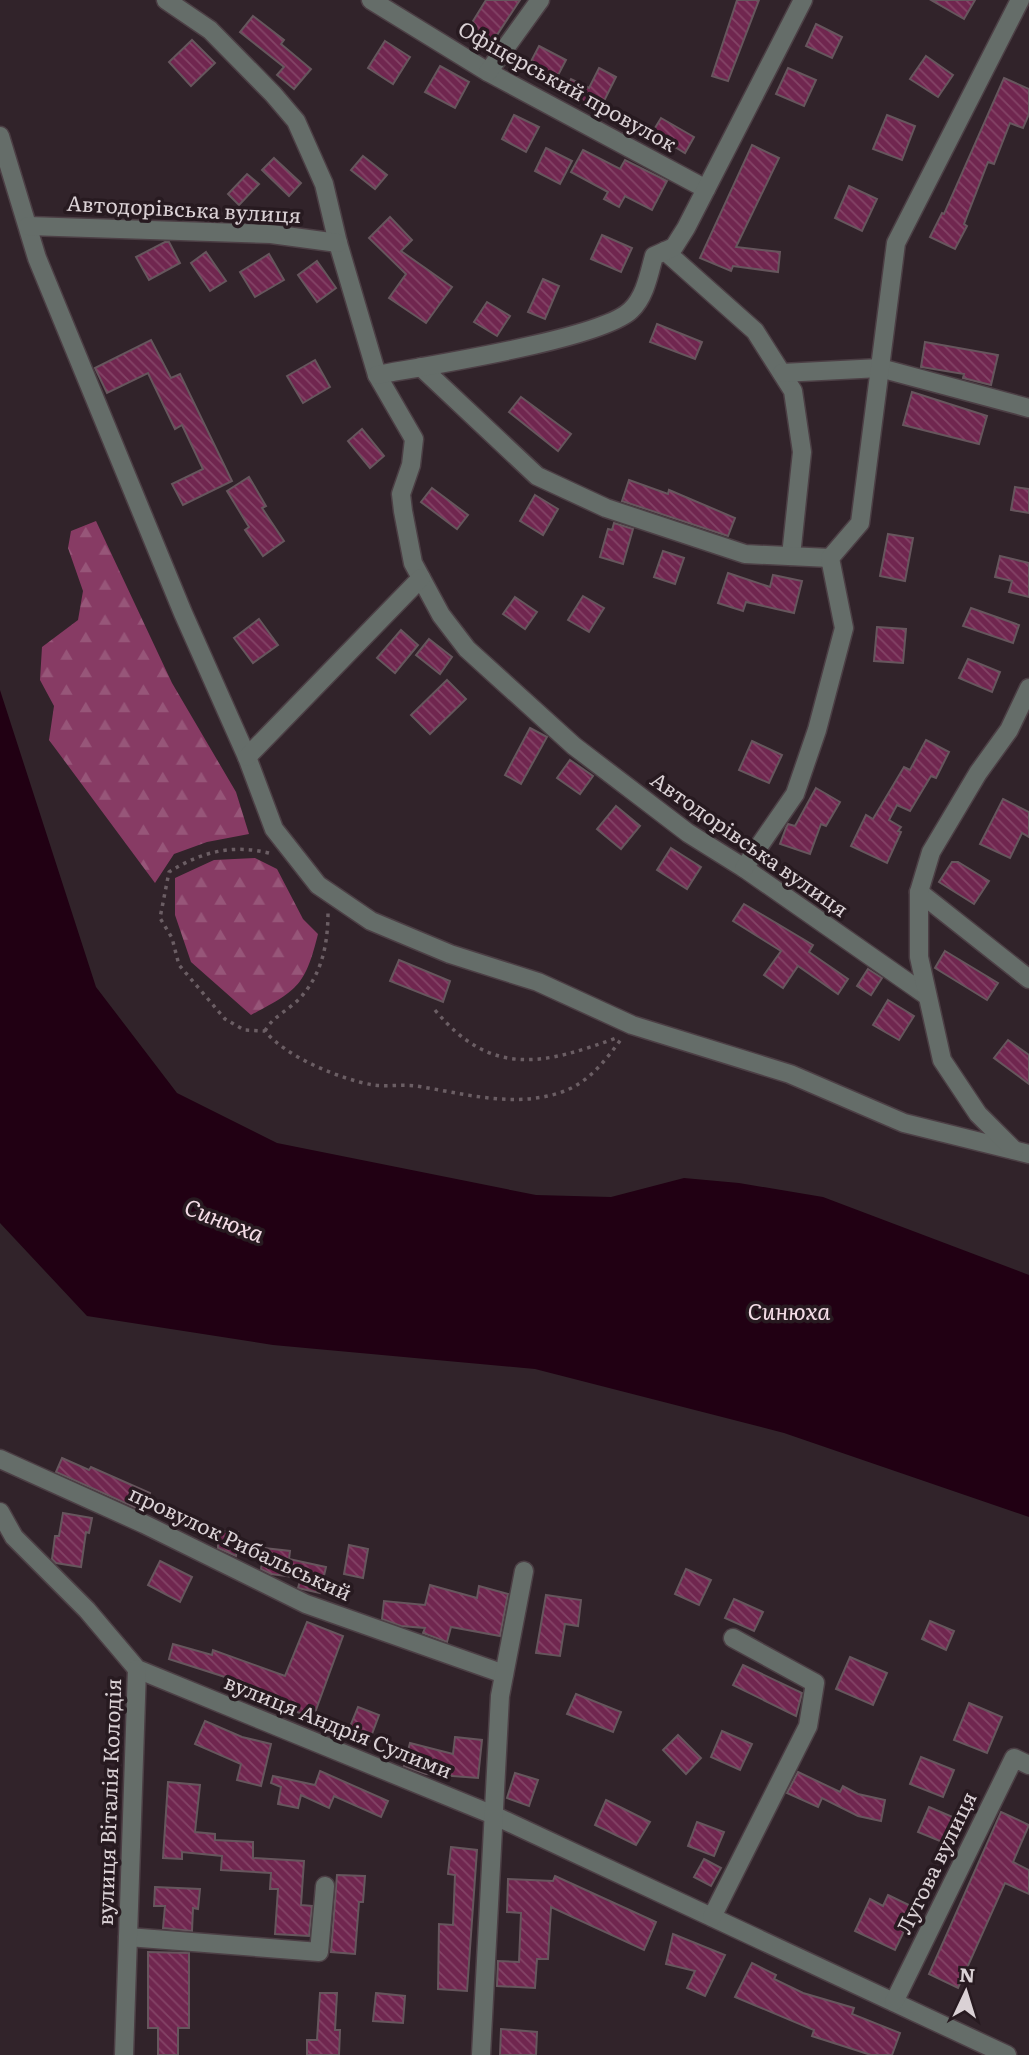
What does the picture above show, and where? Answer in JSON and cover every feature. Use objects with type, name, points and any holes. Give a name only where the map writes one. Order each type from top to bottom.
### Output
[{"type":"street","name":"Автодорівська вулиця","points":[[166,0],[211,30],[296,121],[324,184],[338,243],[377,375],[414,439],[411,465],[401,494],[413,563],[441,615],[467,649],[574,746],[688,833],[744,868],[926,995]]},
{"type":"street","name":"Офіцерський провулок","points":[[371,0],[488,72],[706,189]]},
{"type":"street","points":[[488,72],[540,0]]},
{"type":"street","points":[[377,375],[520,347],[611,324],[632,310],[646,284],[654,256],[674,247],[803,0]]},
{"type":"street","points":[[830,558],[860,523],[896,243],[1020,0]]},
{"type":"street","points":[[0,136],[37,258],[183,613],[247,757],[274,829],[325,890],[371,921],[450,954],[538,982],[632,1025],[790,1074],[904,1123],[1022,1152]]},
{"type":"street","name":"Автодорівська вулиця","points":[[28,226],[271,234],[338,243]]},
{"type":"street","points":[[665,251],[755,331],[793,391],[802,452],[792,556]]},
{"type":"street","points":[[421,367],[537,476],[606,508],[745,554],[830,558]]},
{"type":"street","points":[[782,373],[880,368],[1029,408]]},
{"type":"street","points":[[744,868],[795,794],[817,730],[844,628],[830,558]]},
{"type":"street","points":[[247,757],[421,578]]},
{"type":"street","points":[[1022,1152],[978,1114],[942,1060],[919,957],[919,892],[937,841],[978,773],[1009,730],[1029,688]]},
{"type":"street","points":[[919,892],[1029,979]]},
{"type":"street","name":"провулок Рибальський","points":[[0,1459],[144,1524],[306,1604],[504,1674]]},
{"type":"street","name":"вулиця Андрія Сулими","points":[[2,1518],[14,1537],[87,1610],[137,1669],[491,1814],[1007,2055]]},
{"type":"street","points":[[481,2055],[491,1814],[504,1674],[524,1570]]},
{"type":"street","points":[[712,1917],[808,1726],[815,1683],[733,1638]]},
{"type":"street","name":"вулиця Віталія Колодія","points":[[124,2055],[137,1669]]},
{"type":"street","name":"Лугова вулиця","points":[[894,2002],[1014,1758],[1029,1765]]},
{"type":"street","name":"вулиця Віталія Колодія","points":[[128,1937],[319,1952],[325,1885]]},
{"type":"path","points":[[298,859],[253,849],[216,850],[169,872],[160,918],[172,938],[179,965],[225,1019],[244,1030],[265,1031],[301,997],[319,970],[327,946],[328,914],[325,890]]},
{"type":"path","points":[[265,1031],[277,1046],[306,1060],[374,1085],[414,1085],[493,1099],[559,1093],[587,1080],[624,1036],[565,1055],[529,1062],[511,1060],[475,1047],[435,1010]]},
{"type":"green space","points":[[96,521],[172,683],[236,792],[249,834],[207,842],[174,854],[155,883],[49,740],[54,706],[40,680],[42,647],[78,620],[83,591],[68,548],[71,531]]},
{"type":"green space","points":[[255,858],[277,869],[303,919],[318,934],[309,965],[297,985],[251,1015],[191,962],[175,915],[175,878],[214,860]]},
{"type":"water","name":"Синюха","points":[[0,690],[96,987],[177,1093],[277,1143],[536,1195],[611,1197],[684,1178],[739,1183],[823,1197],[1029,1275],[1029,1517],[784,1433],[535,1369],[273,1345],[87,1316],[0,1223]]},
{"type":"building","points":[[486,0],[520,0],[493,41],[470,26]]},
{"type":"building","points":[[737,0],[759,0],[728,81],[712,76]]},
{"type":"building","points":[[931,0],[975,0],[964,19]]},
{"type":"building","points":[[253,16],[284,40],[281,44],[311,69],[294,89],[277,75],[284,67],[240,32]]},
{"type":"building","points":[[816,24],[842,37],[832,58],[806,46]]},
{"type":"building","points":[[192,40],[215,63],[191,86],[169,62]]},
{"type":"building","points":[[385,41],[410,57],[393,84],[368,68]]},
{"type":"building","points":[[539,46],[566,60],[554,83],[527,69]]},
{"type":"building","points":[[926,56],[953,75],[938,97],[910,79]]},
{"type":"building","points":[[440,66],[469,82],[455,108],[425,92]]},
{"type":"building","points":[[599,68],[616,77],[598,113],[563,95],[571,79],[589,88]]},
{"type":"building","points":[[788,68],[816,80],[804,106],[776,94]]},
{"type":"building","points":[[1004,78],[1029,89],[1029,114],[1023,128],[1010,123],[994,164],[988,162],[964,224],[967,226],[955,249],[930,237],[942,213],[944,214]]},
{"type":"building","points":[[514,115],[539,127],[526,152],[502,139]]},
{"type":"building","points":[[887,115],[915,126],[902,160],[873,149]]},
{"type":"building","points":[[661,118],[694,137],[685,153],[652,133]]},
{"type":"building","points":[[752,145],[779,158],[736,247],[780,252],[778,272],[733,266],[731,271],[700,258]]},
{"type":"building","points":[[546,148],[572,161],[560,184],[535,171]]},
{"type":"building","points":[[583,150],[620,169],[625,160],[667,181],[652,210],[625,196],[619,207],[604,199],[608,192],[571,172]]},
{"type":"building","points":[[363,156],[387,175],[375,189],[351,170]]},
{"type":"building","points":[[274,158],[301,183],[289,196],[262,170]]},
{"type":"building","points":[[247,174],[259,184],[239,205],[228,194]]},
{"type":"building","points":[[849,186],[877,199],[862,231],[835,218]]},
{"type":"building","points":[[390,217],[412,240],[401,251],[452,287],[426,323],[389,298],[406,274],[369,238]]},
{"type":"building","points":[[602,235],[632,248],[621,272],[591,259]]},
{"type":"building","points":[[169,242],[180,263],[149,280],[136,257]]},
{"type":"building","points":[[206,252],[226,281],[210,291],[191,263]]},
{"type":"building","points":[[269,254],[284,280],[255,297],[240,272]]},
{"type":"building","points":[[317,261],[336,288],[317,302],[298,275]]},
{"type":"building","points":[[543,279],[559,286],[545,319],[528,312]]},
{"type":"building","points":[[487,302],[510,316],[497,336],[474,322]]},
{"type":"building","points":[[657,324],[702,342],[695,359],[650,342]]},
{"type":"building","points":[[151,340],[171,378],[180,374],[232,481],[183,505],[172,484],[203,469],[182,425],[175,429],[148,373],[107,393],[95,368]]},
{"type":"building","points":[[925,342],[998,355],[991,385],[963,378],[964,374],[921,367]]},
{"type":"building","points":[[315,360],[330,387],[303,403],[287,376]]},
{"type":"building","points":[[912,392],[987,416],[979,444],[903,425]]},
{"type":"building","points":[[521,397],[571,434],[558,451],[509,412]]},
{"type":"building","points":[[362,429],[384,456],[370,468],[348,441]]},
{"type":"building","points":[[249,477],[266,506],[262,508],[284,541],[263,556],[245,530],[249,527],[227,491]]},
{"type":"building","points":[[629,480],[668,494],[669,490],[735,518],[728,536],[622,501]]},
{"type":"building","points":[[1015,487],[1029,489],[1029,513],[1011,510]]},
{"type":"building","points":[[432,488],[468,515],[457,529],[421,502]]},
{"type":"building","points":[[535,495],[558,509],[543,535],[520,521]]},
{"type":"building","points":[[614,523],[633,529],[623,564],[600,557],[608,529],[612,530]]},
{"type":"building","points":[[888,534],[913,538],[905,581],[880,576]]},
{"type":"building","points":[[663,551],[684,558],[675,584],[654,577]]},
{"type":"building","points":[[1000,556],[1029,563],[1029,597],[1009,592],[1012,581],[995,577]]},
{"type":"building","points":[[728,573],[770,587],[773,575],[802,581],[794,613],[746,602],[743,611],[718,603]]},
{"type":"building","points":[[583,596],[604,608],[589,632],[568,620]]},
{"type":"building","points":[[515,597],[537,612],[525,629],[503,614]]},
{"type":"building","points":[[971,608],[1019,625],[1013,643],[963,626]]},
{"type":"building","points":[[259,619],[278,645],[253,663],[234,638]]},
{"type":"building","points":[[877,627],[906,629],[903,663],[874,661]]},
{"type":"building","points":[[401,630],[418,645],[395,673],[377,658]]},
{"type":"building","points":[[429,639],[452,657],[440,674],[416,655]]},
{"type":"building","points":[[968,659],[1000,672],[992,692],[959,678]]},
{"type":"building","points":[[447,680],[466,699],[430,734],[411,715]]},
{"type":"building","points":[[530,728],[547,737],[521,784],[505,775]]},
{"type":"building","points":[[926,740],[949,752],[936,778],[931,776],[910,811],[897,805],[889,820],[901,827],[898,831],[901,832],[887,863],[851,846],[866,815],[873,819],[904,767],[910,770]]},
{"type":"building","points":[[752,741],[782,755],[769,783],[739,770]]},
{"type":"building","points":[[570,760],[593,776],[580,794],[557,778]]},
{"type":"building","points":[[816,788],[840,802],[826,826],[821,824],[810,854],[780,844],[788,824],[795,826]]},
{"type":"building","points":[[1003,799],[1029,812],[1029,837],[1022,833],[1010,858],[980,844]]},
{"type":"building","points":[[616,806],[640,826],[621,849],[597,829]]},
{"type":"building","points":[[671,848],[701,867],[687,889],[657,870]]},
{"type":"building","points":[[952,862],[958,862],[989,881],[974,904],[939,882]]},
{"type":"building","points":[[744,904],[813,945],[809,952],[848,979],[838,994],[798,966],[783,988],[764,975],[781,951],[733,921]]},
{"type":"building","points":[[945,951],[998,983],[987,1000],[935,968]]},
{"type":"building","points":[[399,960],[450,981],[443,1002],[390,981]]},
{"type":"building","points":[[868,969],[882,978],[871,995],[857,986]]},
{"type":"building","points":[[888,1000],[914,1016],[899,1040],[873,1025]]},
{"type":"building","points":[[1008,1040],[1029,1055],[1029,1084],[994,1058]]},
{"type":"building","points":[[62,1458],[89,1470],[91,1467],[150,1493],[143,1511],[56,1472]]},
{"type":"building","points":[[63,1513],[92,1518],[89,1533],[86,1532],[81,1567],[56,1563],[52,1559],[55,1536],[59,1536]]},
{"type":"building","points":[[218,1531],[238,1532],[236,1556],[218,1548]]},
{"type":"building","points":[[349,1545],[368,1549],[363,1578],[344,1574]]},
{"type":"building","points":[[264,1548],[290,1551],[289,1559],[326,1567],[320,1593],[298,1588],[301,1578],[271,1574],[261,1569]]},
{"type":"building","points":[[160,1561],[192,1577],[180,1602],[148,1585]]},
{"type":"building","points":[[686,1569],[711,1580],[699,1605],[675,1594]]},
{"type":"building","points":[[430,1585],[477,1598],[479,1586],[508,1594],[500,1636],[451,1627],[447,1642],[423,1633],[425,1628],[401,1626],[382,1619],[384,1601],[425,1605]]},
{"type":"building","points":[[546,1595],[581,1600],[578,1626],[565,1624],[560,1656],[536,1653]]},
{"type":"building","points":[[734,1599],[763,1612],[754,1631],[725,1618]]},
{"type":"building","points":[[930,1621],[954,1631],[946,1650],[922,1639]]},
{"type":"building","points":[[307,1622],[343,1636],[313,1718],[289,1709],[291,1703],[249,1688],[250,1685],[169,1659],[173,1644],[212,1655],[213,1650],[285,1676]]},
{"type":"building","points":[[850,1657],[887,1673],[873,1705],[836,1689]]},
{"type":"building","points":[[743,1665],[802,1693],[796,1716],[733,1685]]},
{"type":"building","points":[[576,1694],[621,1712],[613,1732],[567,1714]]},
{"type":"building","points":[[969,1703],[1002,1717],[987,1753],[954,1740]]},
{"type":"building","points":[[358,1707],[379,1715],[369,1742],[347,1734]]},
{"type":"building","points":[[205,1721],[242,1737],[271,1744],[261,1786],[237,1780],[241,1764],[195,1744]]},
{"type":"building","points":[[722,1731],[752,1744],[740,1770],[711,1757]]},
{"type":"building","points":[[678,1735],[701,1758],[686,1774],[663,1750]]},
{"type":"building","points":[[455,1737],[482,1740],[478,1778],[426,1774],[404,1766],[410,1743],[453,1754]]},
{"type":"building","points":[[921,1757],[954,1770],[943,1797],[910,1784]]},
{"type":"building","points":[[320,1771],[388,1801],[381,1817],[334,1796],[329,1808],[301,1795],[298,1808],[278,1804],[281,1787],[271,1783],[273,1776],[315,1785]]},
{"type":"building","points":[[798,1772],[840,1792],[843,1786],[858,1794],[885,1800],[881,1821],[858,1816],[822,1798],[818,1807],[787,1793]]},
{"type":"building","points":[[515,1773],[538,1780],[529,1806],[507,1798]]},
{"type":"building","points":[[168,1782],[200,1785],[195,1832],[215,1834],[215,1840],[253,1842],[253,1858],[304,1861],[301,1905],[312,1906],[309,1936],[275,1934],[278,1889],[270,1889],[271,1873],[221,1870],[222,1856],[182,1852],[182,1859],[163,1858]]},
{"type":"building","points":[[606,1800],[650,1822],[636,1845],[595,1825]]},
{"type":"building","points":[[929,1807],[962,1821],[952,1846],[918,1832]]},
{"type":"building","points":[[1001,1812],[1029,1825],[1013,1862],[1029,1870],[1029,1894],[1005,1883],[958,1988],[929,1974]]},
{"type":"building","points":[[697,1822],[724,1832],[714,1856],[688,1846]]},
{"type":"building","points":[[451,1847],[477,1850],[467,1991],[438,1989],[439,1924],[453,1925],[455,1875],[448,1874]]},
{"type":"building","points":[[704,1859],[721,1868],[711,1886],[694,1877]]},
{"type":"building","points":[[337,1875],[365,1876],[363,1902],[359,1902],[355,1954],[331,1952]]},
{"type":"building","points":[[555,1876],[656,1922],[644,1950],[551,1907],[548,1959],[537,1959],[535,1988],[497,1986],[498,1961],[519,1962],[521,1913],[507,1912],[508,1879],[553,1881]]},
{"type":"building","points":[[155,1887],[200,1889],[198,1909],[193,1908],[192,1931],[163,1928],[165,1906],[154,1906]]},
{"type":"building","points":[[888,1895],[915,1908],[895,1950],[855,1931],[870,1899],[883,1906]]},
{"type":"building","points":[[673,1934],[725,1955],[705,1996],[687,1988],[695,1971],[666,1964]]},
{"type":"building","points":[[148,1952],[189,1953],[189,2028],[178,2028],[178,2055],[158,2055],[158,2028],[148,2028]]},
{"type":"building","points":[[752,1963],[776,1975],[774,1979],[803,1993],[854,2008],[852,2014],[900,2033],[892,2055],[871,2055],[812,2036],[814,2030],[735,1997]]},
{"type":"building","points":[[320,1993],[337,1993],[335,2030],[340,2030],[339,2055],[307,2055],[307,2040],[317,2040]]},
{"type":"building","points":[[376,1993],[405,1996],[403,2023],[373,2021]]},
{"type":"building","points":[[501,2029],[537,2032],[536,2055],[500,2055]]}]
